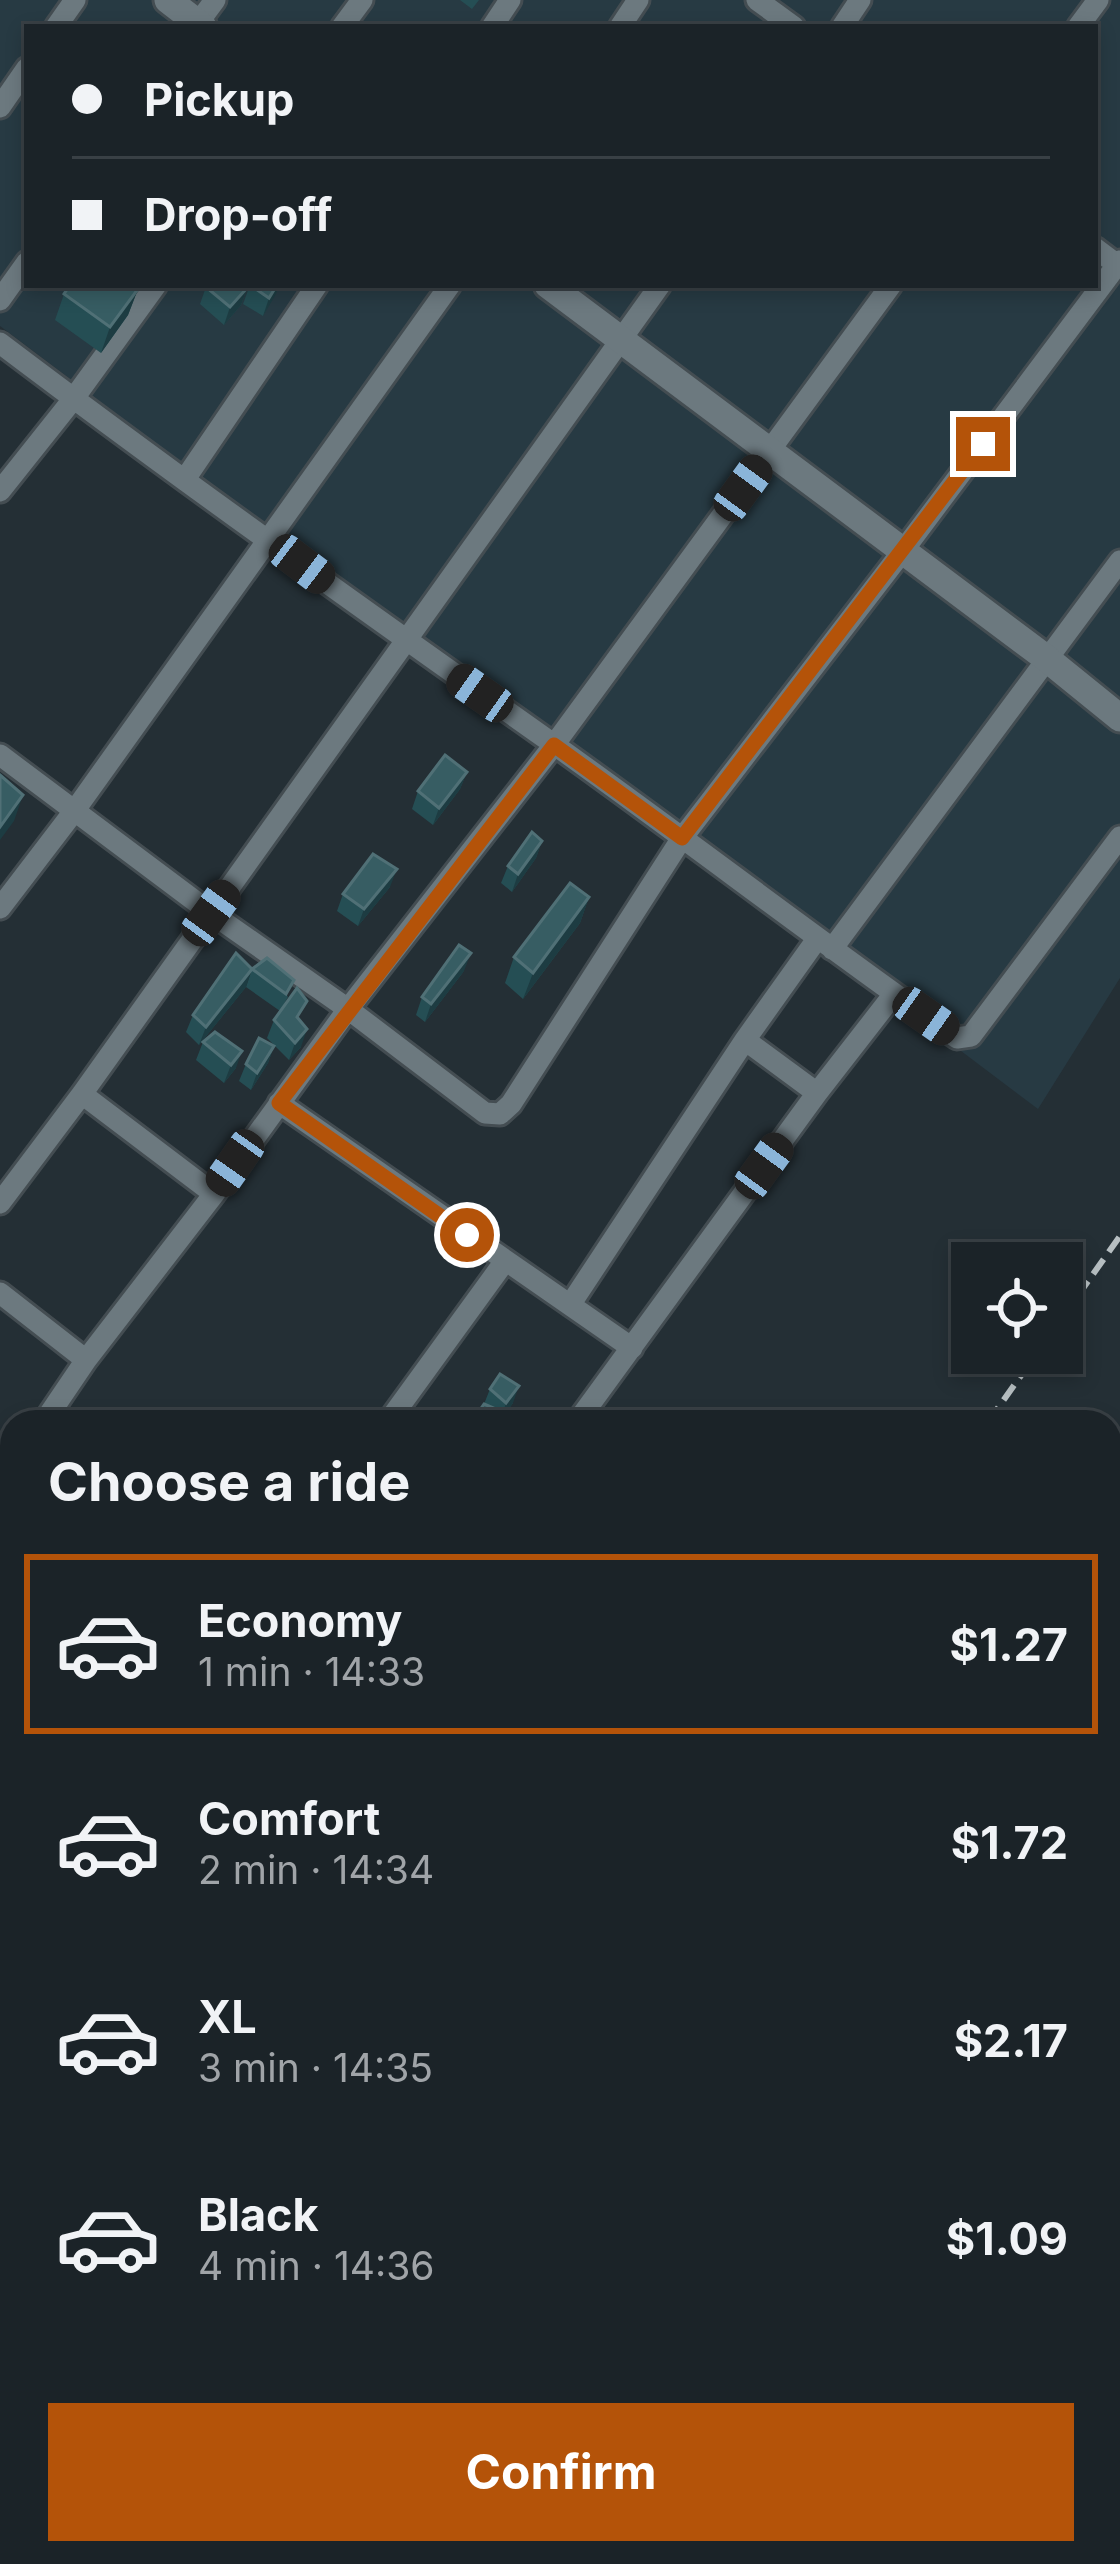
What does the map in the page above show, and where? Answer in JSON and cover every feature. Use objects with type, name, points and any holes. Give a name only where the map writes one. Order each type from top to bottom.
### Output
[{"type":"street","points":[[167,0],[203,19]]},
{"type":"street","points":[[757,0],[790,24]]},
{"type":"street","points":[[0,107],[24,72]]},
{"type":"street","points":[[0,755],[485,1113],[500,1114],[511,1104],[682,838],[1119,264]]},
{"type":"street","points":[[0,300],[24,266]]},
{"type":"street","points":[[0,491],[153,288]]},
{"type":"street","points":[[184,478],[315,288]]},
{"type":"street","points":[[0,908],[448,288]]},
{"type":"street","points":[[552,288],[1120,718]]},
{"type":"street","points":[[2,1194],[82,1094],[658,288]]},
{"type":"street","points":[[52,1410],[348,1010],[554,745],[888,288]]},
{"type":"street","points":[[0,343],[957,1038],[971,1036],[1120,837]]},
{"type":"street","points":[[570,1305],[745,1040],[825,944],[1120,561]]},
{"type":"street","points":[[586,1410],[894,994]]},
{"type":"street","points":[[745,1040],[817,1094]]},
{"type":"street","points":[[82,1094],[214,1194]]},
{"type":"street","points":[[279,1103],[632,1348]]},
{"type":"street","points":[[397,1410],[505,1262]]},
{"type":"street","points":[[0,1293],[86,1360]]},
{"type":"shaded area","points":[[0,0],[1120,0],[1120,978],[1038,1109],[0,326]]},
{"type":"building","points":[[68,288],[138,289],[110,327],[64,294]]},
{"type":"building","points":[[207,288],[247,288],[230,307]]},
{"type":"building","points":[[254,288],[275,288],[269,298]]},
{"type":"building","points":[[445,755],[467,772],[439,808],[418,791]]},
{"type":"building","points":[[0,775],[23,795],[0,827]]},
{"type":"building","points":[[532,832],[542,841],[518,874],[508,866]]},
{"type":"building","points":[[373,854],[397,869],[364,909],[343,894]]},
{"type":"building","points":[[570,883],[589,897],[533,973],[514,957]]},
{"type":"building","points":[[459,945],[471,953],[431,1004],[422,997]]},
{"type":"building","points":[[236,953],[252,969],[206,1027],[193,1015]]},
{"type":"building","points":[[267,958],[294,980],[286,994],[252,969]]},
{"type":"building","points":[[297,988],[307,1001],[297,1017],[307,1029],[295,1043],[274,1020]]},
{"type":"building","points":[[215,1032],[242,1051],[231,1065],[203,1042]]},
{"type":"building","points":[[259,1038],[274,1046],[257,1073],[246,1064]]},
{"type":"building","points":[[500,1374],[519,1386],[506,1403],[490,1389]]},
{"type":"railway","points":[[1083,1288],[1120,1236]]},
{"type":"railway","points":[[997,1410],[1022,1374]]},
{"type":"route","points":[[467,1235],[279,1103],[554,745],[682,838],[983,444]]}]
